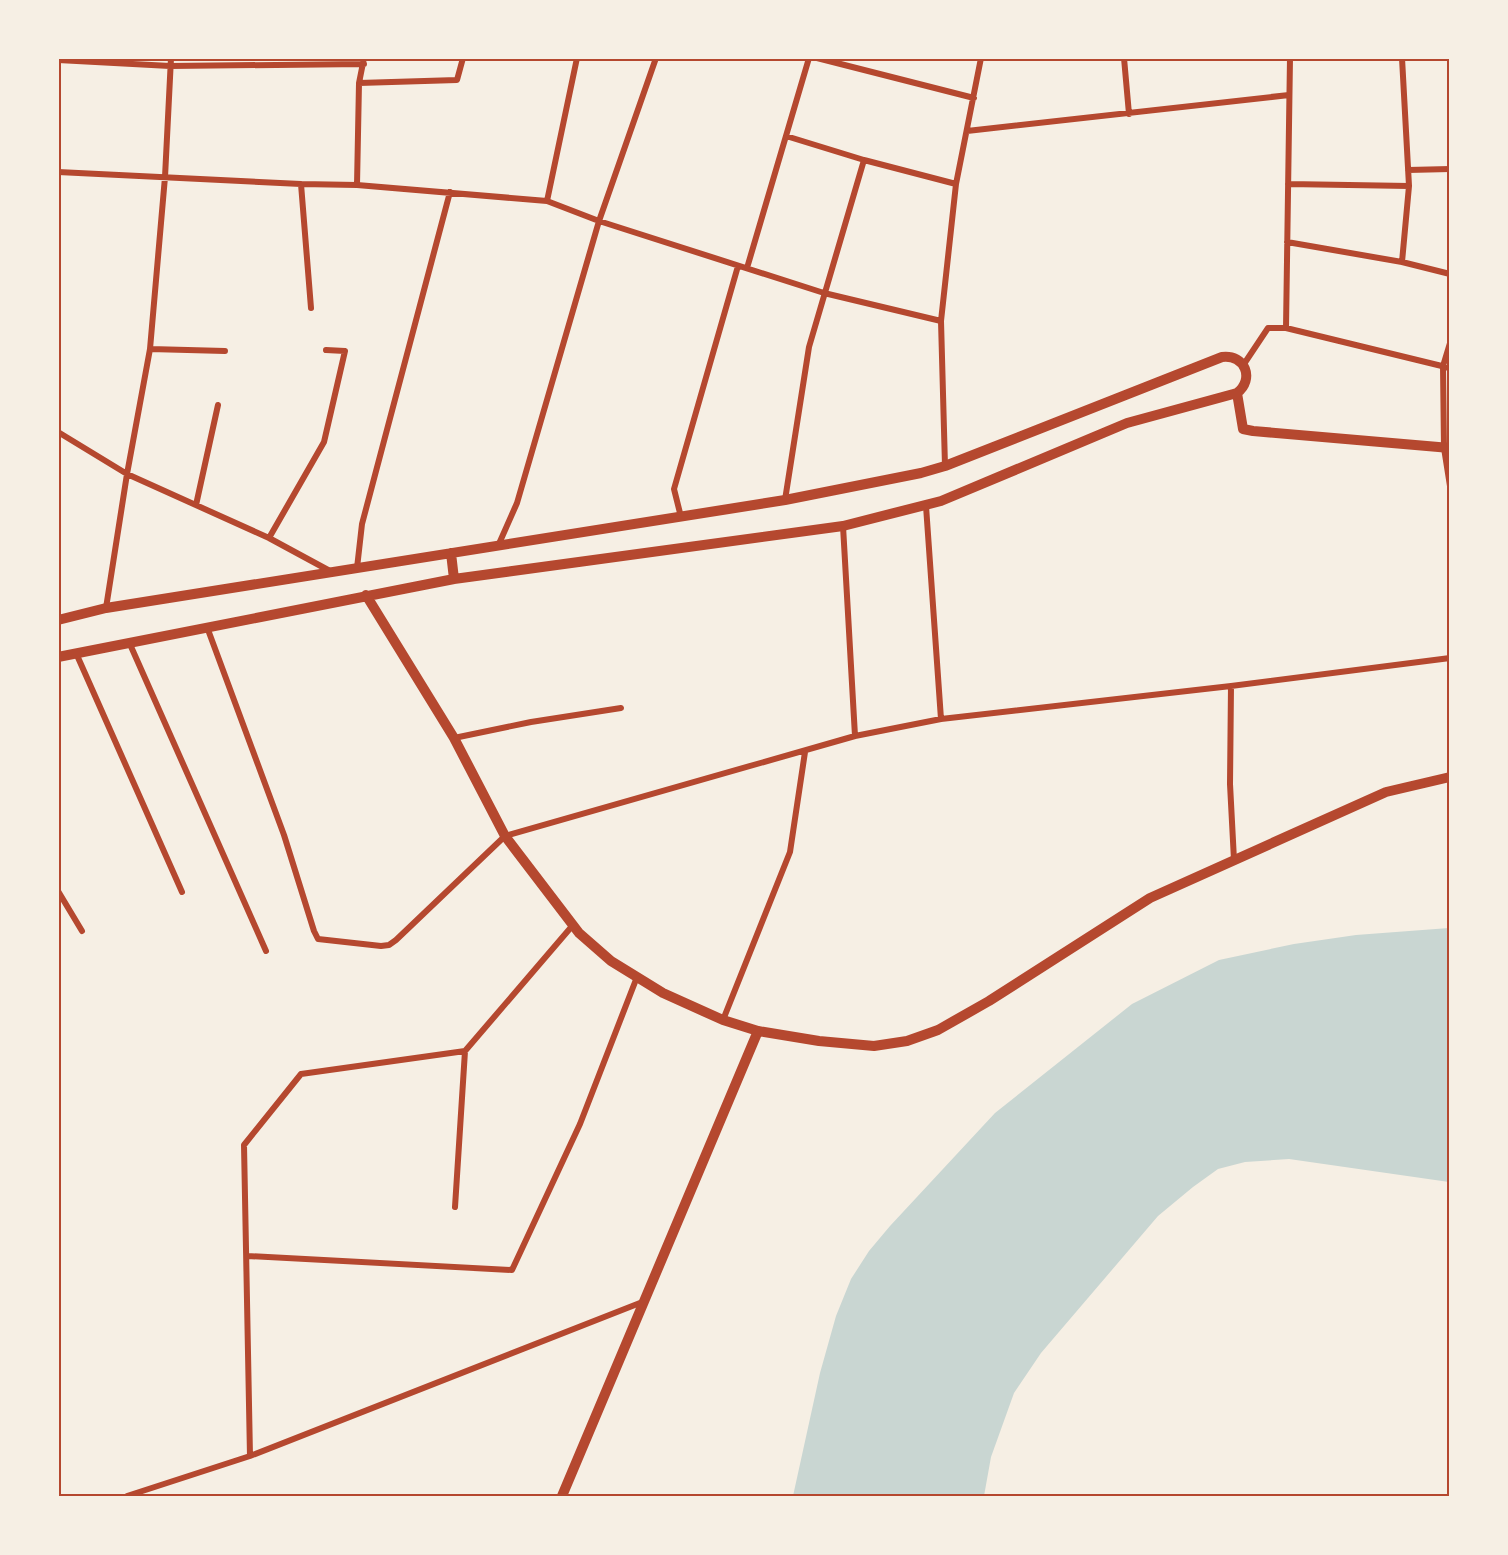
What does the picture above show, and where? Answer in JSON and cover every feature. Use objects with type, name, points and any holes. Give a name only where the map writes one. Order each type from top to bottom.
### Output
[{"type":"street","points":[[359,83],[457,80],[463,58]]},
{"type":"street","points":[[547,201],[577,58]]},
{"type":"street","points":[[498,546],[517,502],[599,220],[656,58]]},
{"type":"street","points":[[747,268],[808,58]]},
{"type":"street","points":[[817,58],[974,98]]},
{"type":"street","points":[[945,466],[941,321],[956,184],[981,58]]},
{"type":"street","points":[[1124,58],[1129,114]]},
{"type":"street","points":[[1286,328],[1290,58]]},
{"type":"street","points":[[1402,58],[1409,186],[1402,262]]},
{"type":"street","points":[[58,60],[364,61],[359,83],[357,185]]},
{"type":"street","points":[[106,608],[150,349],[165,177],[170,62]]},
{"type":"street","points":[[967,131],[1289,95]]},
{"type":"street","points":[[786,136],[864,160],[956,184]]},
{"type":"street","points":[[785,500],[809,347],[864,160]]},
{"type":"street","points":[[1408,170],[1449,169]]},
{"type":"street","points":[[58,172],[357,185],[547,201],[824,293],[941,321]]},
{"type":"street","points":[[301,184],[311,308]]},
{"type":"street","points":[[1288,184],[1409,186]]},
{"type":"street","points":[[357,569],[362,524],[450,192]]},
{"type":"street","points":[[1287,242],[1402,262],[1449,273]]},
{"type":"street","points":[[681,517],[674,489],[738,266]]},
{"type":"street","points":[[58,657],[454,579],[843,526],[926,506],[1127,423],[1237,393],[1245,386],[1247,380],[1244,364],[1268,328],[1286,328],[1446,367]]},
{"type":"street","points":[[1449,343],[1446,367],[1449,486]]},
{"type":"street","points":[[150,349],[225,351]]},
{"type":"street","points":[[269,538],[324,442],[345,351],[326,350]]},
{"type":"street","points":[[58,620],[106,608],[785,500],[921,474],[1222,357],[1232,356],[1244,364]]},
{"type":"street","points":[[1237,393],[1244,429],[1253,432],[1447,448]]},
{"type":"street","points":[[196,505],[218,405]]},
{"type":"street","points":[[58,432],[127,474],[269,538],[333,573]]},
{"type":"street","points":[[926,506],[941,719]]},
{"type":"street","points":[[843,526],[855,736]]},
{"type":"street","points":[[451,553],[454,579]]},
{"type":"street","points":[[366,595],[454,738],[505,836],[573,925],[611,961],[663,993],[723,1020],[758,1030],[819,1041],[874,1046],[907,1041],[938,1030],[989,1001],[1150,898],[1386,792],[1449,777]]},
{"type":"street","points":[[207,627],[284,836],[318,939],[381,946],[389,945],[505,836],[855,736],[941,719],[1231,686],[1449,658]]},
{"type":"street","points":[[129,642],[266,951]]},
{"type":"street","points":[[76,653],[182,892]]},
{"type":"street","points":[[1231,686],[1230,784],[1234,860]]},
{"type":"street","points":[[454,738],[531,722],[621,708]]},
{"type":"street","points":[[723,1020],[790,852],[805,752]]},
{"type":"street","points":[[58,891],[82,931]]},
{"type":"street","points":[[455,1207],[465,1051],[573,925]]},
{"type":"street","points":[[247,1256],[512,1270],[580,1124],[637,977]]},
{"type":"street","points":[[562,1497],[758,1030]]},
{"type":"street","points":[[250,1456],[244,1145],[301,1074],[465,1051]]},
{"type":"street","points":[[128,1497],[250,1456],[645,1301]]},
{"type":"shaded area","points":[[1449,928],[1449,1182],[1289,1159],[1245,1162],[1218,1169],[1158,1216],[1041,1353],[1014,1393],[991,1457],[984,1496],[793,1496],[820,1373],[836,1316],[851,1279],[869,1251],[890,1226],[995,1113],[1132,1004],[1219,960],[1294,944],[1356,935]]}]
